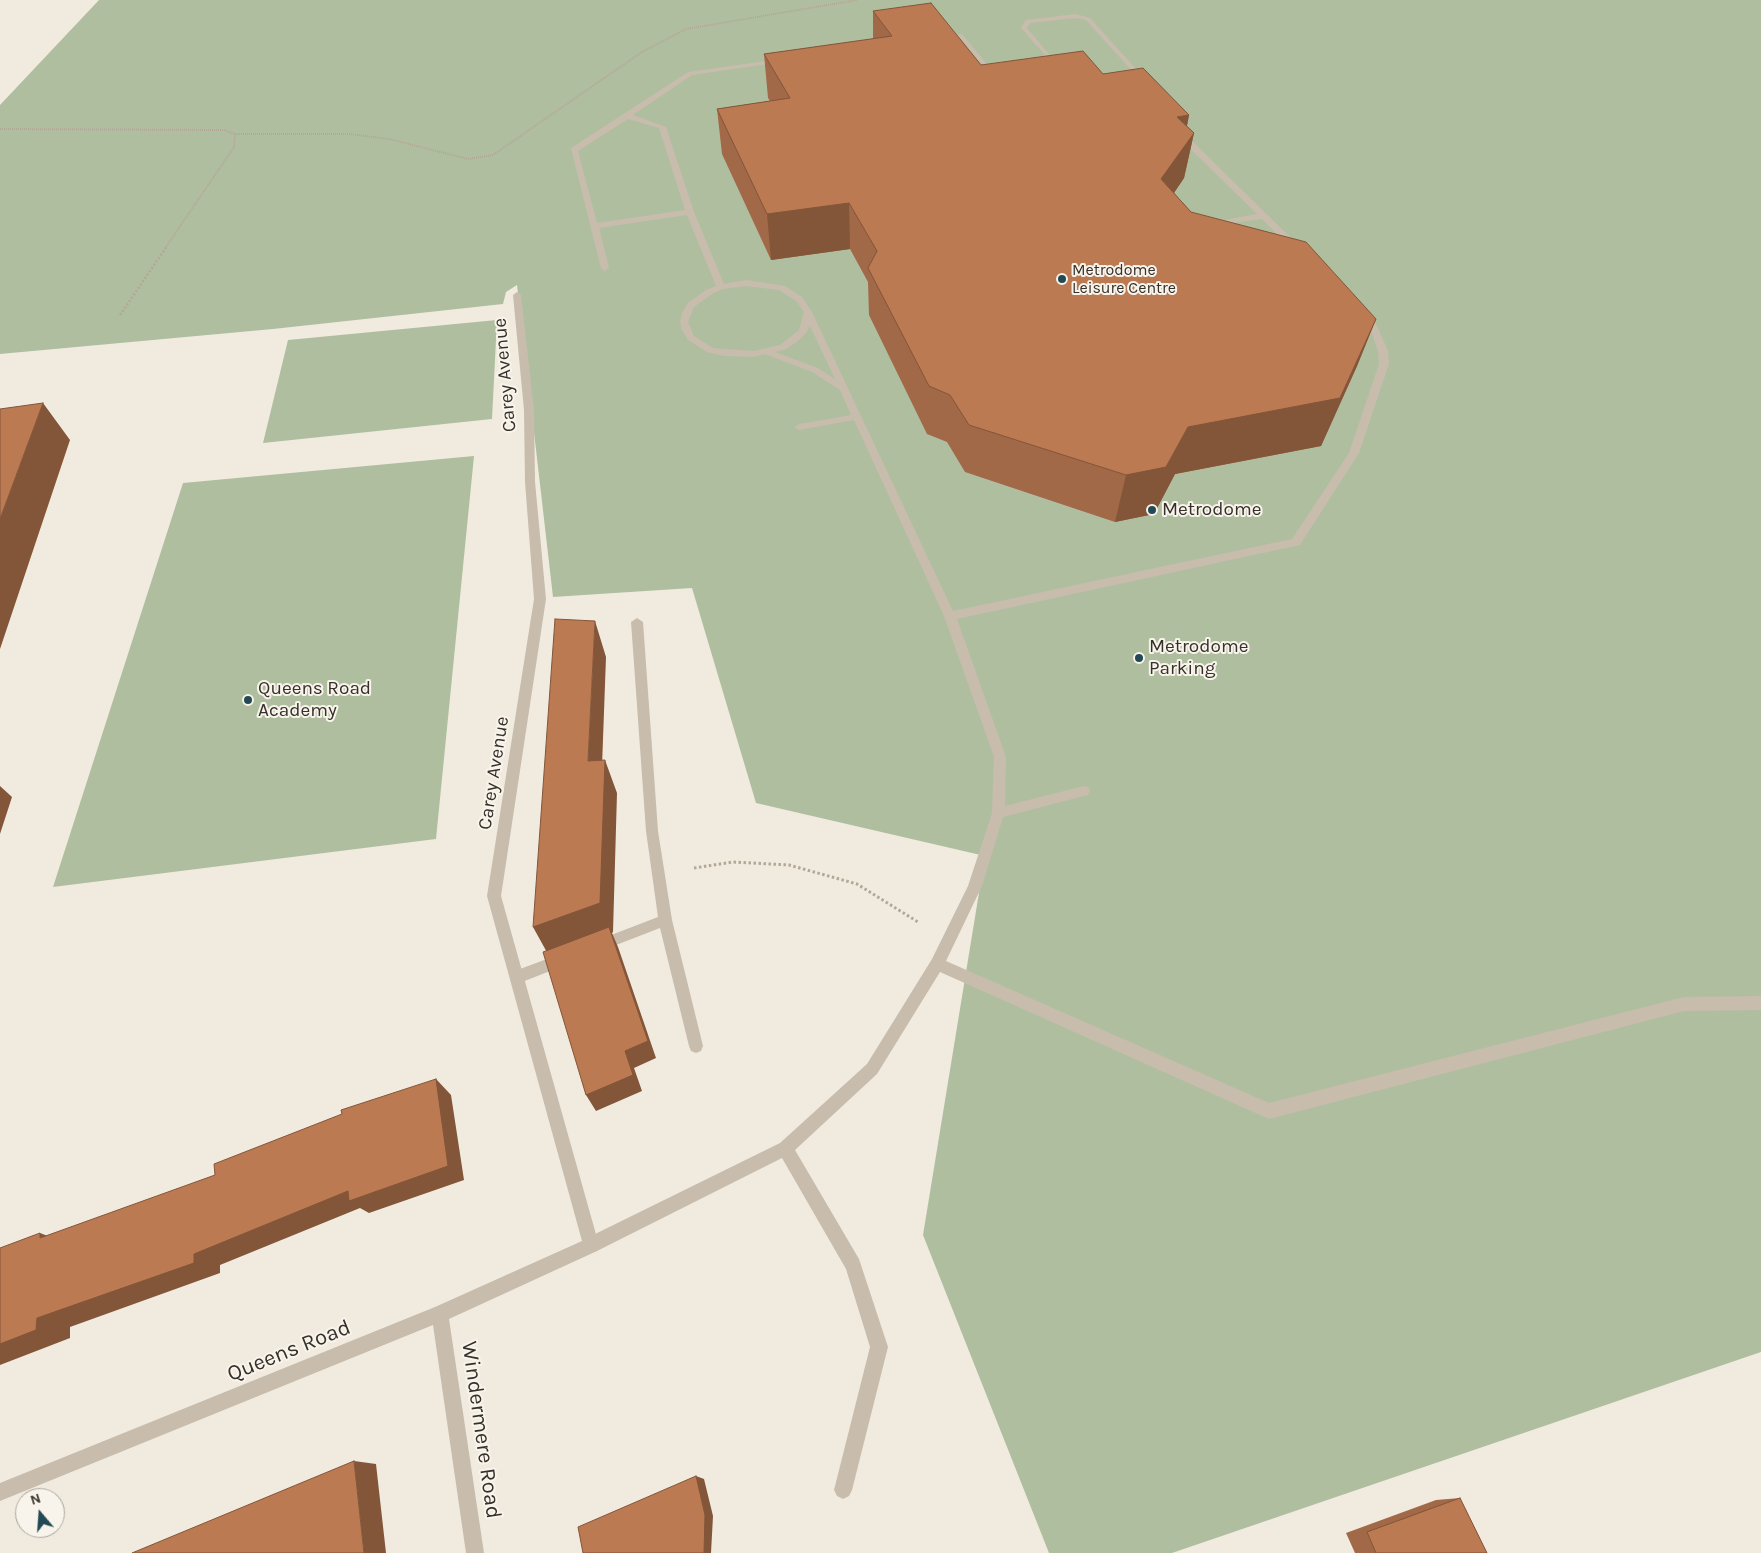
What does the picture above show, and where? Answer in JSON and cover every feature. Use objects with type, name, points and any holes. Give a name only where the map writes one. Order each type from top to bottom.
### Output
[{"type":"street","points":[[1066,78],[1024,28],[1028,21],[1076,16],[1088,19],[1146,82],[1141,88]]},
{"type":"street","points":[[932,40],[962,36],[998,80]]},
{"type":"street","points":[[605,268],[574,150],[690,73],[787,60]]},
{"type":"street","points":[[627,116],[662,127],[690,212],[721,287]]},
{"type":"street","points":[[1172,127],[1305,256]]},
{"type":"street","points":[[594,226],[690,212]]},
{"type":"street","points":[[1208,225],[1263,216]]},
{"type":"street","points":[[591,1245],[785,1148],[872,1069],[937,964],[949,941],[976,886],[998,813],[1000,757],[950,616],[808,312],[799,299],[782,288],[746,283],[721,287],[699,298],[686,313],[684,322],[691,338],[710,350],[724,353],[753,354],[768,352],[794,340],[803,331],[808,322],[808,312]]},
{"type":"street","name":"Carey Avenue","points":[[517,295],[529,410],[530,482],[540,599],[494,896],[591,1245]]},
{"type":"street","points":[[950,616],[1296,542],[1354,453],[1384,364],[1383,351],[1374,328],[1354,303]]},
{"type":"street","points":[[768,352],[815,370],[842,388]]},
{"type":"street","points":[[798,427],[856,417]]},
{"type":"street","points":[[637,622],[652,831],[665,920],[696,1046]]},
{"type":"street","points":[[998,813],[1084,791]]},
{"type":"street","points":[[517,977],[665,920]]},
{"type":"street","points":[[937,964],[1269,1111],[1684,1004],[1761,1004]]},
{"type":"street","points":[[785,1148],[853,1264],[879,1347],[843,1490]]},
{"type":"street","name":"Queens Road","points":[[0,1492],[440,1314],[591,1245]]},
{"type":"street","name":"Windermere Road","points":[[440,1314],[475,1553]]},
{"type":"path","points":[[0,129],[224,130],[235,134],[350,134],[389,138],[468,158],[493,155],[642,52],[686,29],[857,0]]},
{"type":"path","points":[[120,315],[234,147],[235,134]]},
{"type":"path","points":[[658,874],[733,862],[789,866],[857,884],[949,941]]},
{"type":"green space","points":[[99,0],[1761,0],[1761,1352],[1172,1553],[1049,1553],[923,1235],[985,856],[756,803],[692,588],[553,597],[517,285],[506,292],[503,304],[273,329],[0,354],[0,105]]},
{"type":"green space","points":[[497,320],[492,419],[263,443],[288,340]]},
{"type":"green space","points":[[474,456],[436,839],[53,887],[183,483]]},
{"type":"building","name":"Metrodome Leisure Centre","points":[[931,3],[981,65],[1083,51],[1103,74],[1143,68],[1189,115],[1177,117],[1194,133],[1161,179],[1191,212],[1306,242],[1376,319],[1340,398],[1188,427],[1166,467],[1126,475],[969,425],[950,395],[929,386],[868,268],[877,251],[849,203],[767,214],[717,109],[790,98],[764,54],[892,36],[873,11]]},
{"type":"building","points":[[43,403],[0,519],[0,409]]},
{"type":"building","points":[[555,619],[595,621],[588,761],[605,760],[600,903],[533,927]]},
{"type":"building","points":[[609,927],[648,1041],[625,1051],[633,1075],[586,1095],[543,952]]},
{"type":"building","points":[[436,1079],[448,1166],[349,1201],[348,1191],[194,1254],[194,1263],[37,1318],[36,1330],[0,1344],[0,1248],[40,1233],[40,1238],[215,1175],[214,1164],[342,1114],[341,1110]]},
{"type":"building","points":[[354,1461],[364,1553],[132,1553]]},
{"type":"building","points":[[696,1476],[705,1515],[704,1553],[583,1553],[578,1527]]},
{"type":"building","points":[[1460,1498],[1487,1553],[1376,1553],[1367,1532]]},
{"type":"place","name":"Metrodome Leisure Centre","points":[[1062,279]]},
{"type":"place","name":"Metrodome","points":[[1152,510]]},
{"type":"place","name":"Metrodome Parking","points":[[1139,658]]},
{"type":"place","name":"Queens Road Academy","points":[[248,700]]}]
